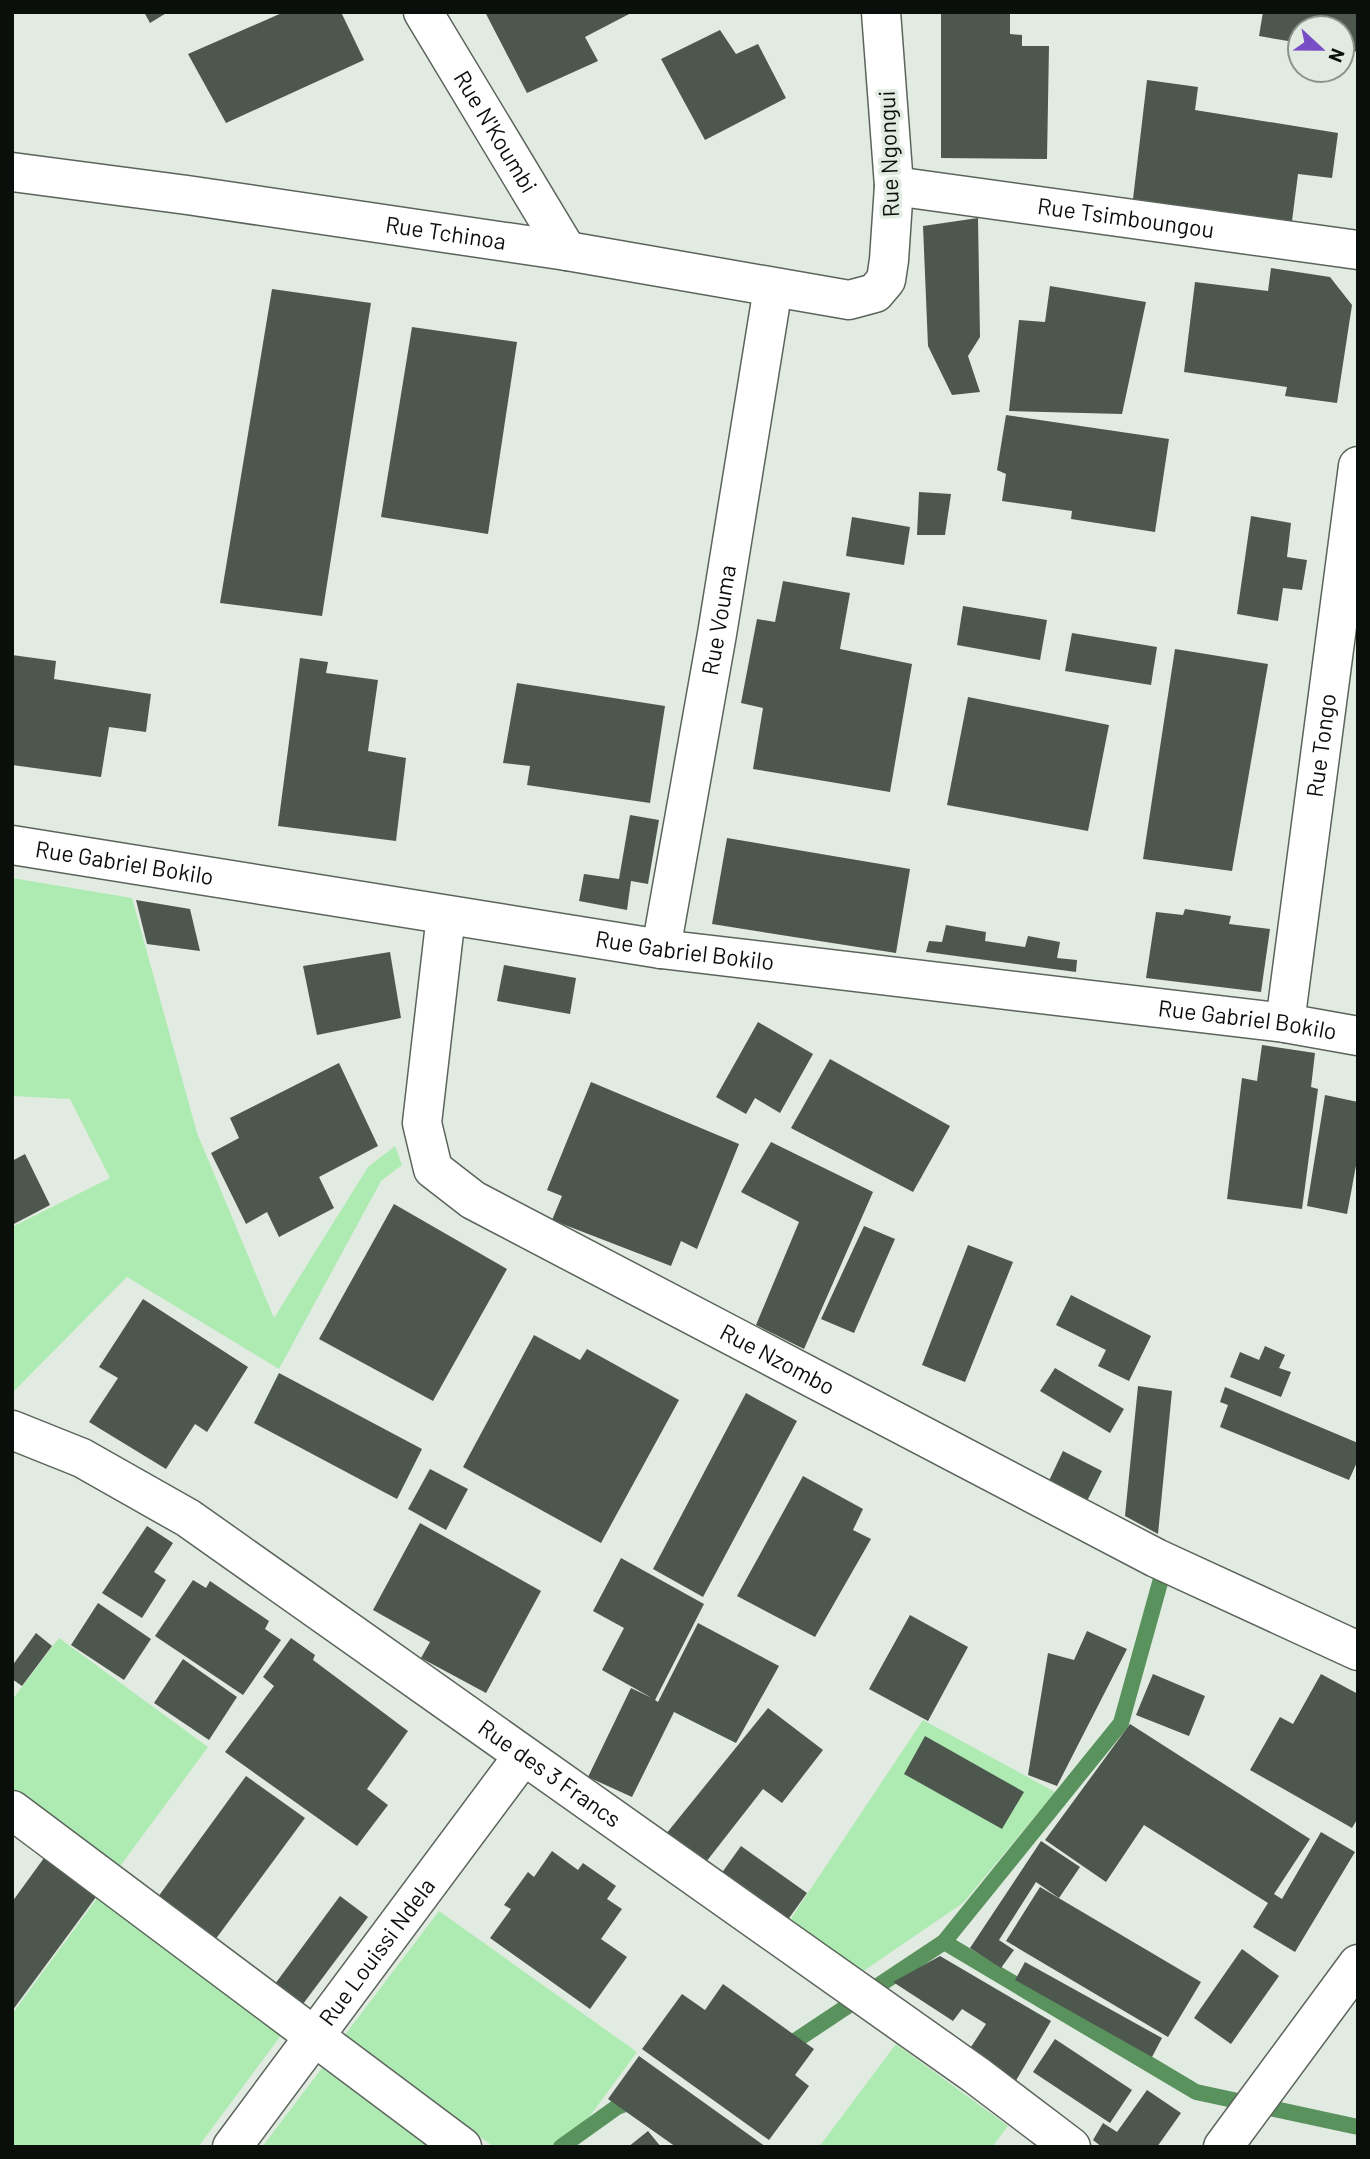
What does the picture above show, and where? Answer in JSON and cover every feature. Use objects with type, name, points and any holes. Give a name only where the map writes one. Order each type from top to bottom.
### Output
[{"type":"street","name":"Rue N'Koumbi","points":[[423,12],[567,251]]},
{"type":"street","name":"Rue Ngongui","points":[[875,293],[886,280],[888,270],[894,186],[881,12]]},
{"type":"street","name":"Rue Tchinoa","points":[[12,172],[567,251],[849,300],[875,293]]},
{"type":"street","name":"Rue Tsimboungou","points":[[894,186],[1358,250]]},
{"type":"street","name":"Rue Vouma","points":[[661,949],[717,634],[772,288]]},
{"type":"street","name":"Rue Tongo","points":[[1285,1023],[1358,466]]},
{"type":"street","name":"Rue Gabriel Bokilo","points":[[12,845],[661,949],[1285,1023],[1358,1036]]},
{"type":"street","name":"Rue Nzombo","points":[[446,915],[422,1124],[433,1169],[473,1200],[1144,1552],[1358,1651]]},
{"type":"street","name":"Rue des 3 Francs","points":[[12,1430],[82,1458],[187,1518],[976,2075],[1071,2147]]},
{"type":"street","name":"Rue Louissi Ndela","points":[[232,2147],[523,1756]]},
{"type":"street","points":[[12,1810],[462,2147]]},
{"type":"street","points":[[1223,2147],[1358,1964]]},
{"type":"green space","points":[[12,878],[132,898],[197,1133],[274,1318],[368,1167],[395,1146],[402,1165],[381,1181],[279,1369],[127,1277],[12,1393],[12,1227],[110,1178],[70,1099],[12,1096]]},
{"type":"green space","points":[[59,1638],[208,1747],[118,1869],[12,1790],[12,1700]]},
{"type":"green space","points":[[923,1720],[1055,1792],[963,1903],[859,1974],[788,1923]]},
{"type":"green space","points":[[98,1897],[282,2034],[198,2147],[12,2147],[12,2014]]},
{"type":"green space","points":[[439,1911],[637,2052],[567,2147],[494,2147],[344,2036]]},
{"type":"green space","points":[[896,2044],[1008,2126],[992,2147],[819,2147]]},
{"type":"green space","points":[[322,2068],[429,2147],[262,2147]]},
{"type":"building","points":[[144,12],[168,12],[150,23]]},
{"type":"building","points":[[284,12],[341,12],[364,60],[226,123],[188,54]]},
{"type":"building","points":[[485,12],[633,12],[585,37],[598,61],[527,93]]},
{"type":"building","points":[[941,12],[1010,12],[1010,34],[1022,35],[1022,46],[1049,46],[1047,159],[941,158]]},
{"type":"building","points":[[1263,12],[1358,12],[1358,52],[1356,14],[1286,14],[1286,41],[1259,36]]},
{"type":"building","points":[[720,30],[736,54],[758,44],[786,98],[705,140],[661,59]]},
{"type":"building","points":[[1147,80],[1198,87],[1195,110],[1338,133],[1332,178],[1298,174],[1292,221],[1133,199]]},
{"type":"building","points":[[978,218],[980,337],[968,356],[980,392],[952,395],[928,346],[923,226]]},
{"type":"building","points":[[1271,268],[1330,277],[1352,305],[1337,403],[1285,396],[1287,387],[1184,372],[1195,282],[1268,291]]},
{"type":"building","points":[[1050,286],[1146,302],[1122,414],[1009,411],[1019,320],[1045,322]]},
{"type":"building","points":[[272,289],[371,303],[322,616],[220,603]]},
{"type":"building","points":[[412,327],[517,342],[488,534],[381,517]]},
{"type":"building","points":[[1006,415],[1169,439],[1155,532],[1071,519],[1072,511],[1002,501],[1006,474],[997,470]]},
{"type":"building","points":[[919,492],[951,494],[945,535],[917,535]]},
{"type":"building","points":[[1251,516],[1291,523],[1287,557],[1307,560],[1302,590],[1283,588],[1278,621],[1237,614]]},
{"type":"building","points":[[852,517],[910,527],[904,565],[846,556]]},
{"type":"building","points":[[783,581],[850,593],[840,649],[912,664],[890,792],[753,769],[763,708],[741,703],[757,619],[775,622]]},
{"type":"building","points":[[963,606],[1047,620],[1040,660],[957,645]]},
{"type":"building","points":[[1072,633],[1157,647],[1151,685],[1065,671]]},
{"type":"building","points":[[1175,649],[1268,664],[1232,871],[1143,859]]},
{"type":"building","points":[[12,655],[56,661],[54,679],[151,694],[146,732],[109,727],[101,777],[12,765]]},
{"type":"building","points":[[300,658],[328,662],[326,673],[378,680],[368,751],[406,758],[396,841],[278,826]]},
{"type":"building","points":[[517,683],[665,706],[650,803],[527,785],[530,766],[503,763]]},
{"type":"building","points":[[968,697],[1109,725],[1088,831],[947,805]]},
{"type":"building","points":[[630,815],[659,820],[648,884],[631,881],[627,910],[579,901],[584,874],[619,879]]},
{"type":"building","points":[[727,838],[910,869],[896,953],[712,924]]},
{"type":"building","points":[[136,900],[190,909],[200,951],[147,944]]},
{"type":"building","points":[[1185,909],[1231,916],[1229,924],[1270,929],[1261,992],[1146,978],[1156,912],[1183,915]]},
{"type":"building","points":[[946,925],[986,932],[985,941],[1025,947],[1028,936],[1060,942],[1057,958],[1077,960],[1076,972],[926,952],[929,941],[942,942]]},
{"type":"building","points":[[390,952],[401,1018],[317,1035],[303,966]]},
{"type":"building","points":[[504,965],[576,978],[570,1014],[497,1001]]},
{"type":"building","points":[[758,1022],[813,1054],[780,1113],[755,1098],[746,1114],[716,1097]]},
{"type":"building","points":[[1262,1045],[1315,1053],[1311,1087],[1318,1089],[1302,1209],[1227,1199],[1242,1078],[1257,1081]]},
{"type":"building","points":[[830,1059],[950,1126],[913,1192],[791,1128]]},
{"type":"building","points":[[339,1063],[378,1146],[319,1177],[334,1208],[279,1237],[267,1212],[246,1224],[211,1153],[239,1138],[230,1118]]},
{"type":"building","points":[[591,1082],[739,1144],[697,1249],[681,1241],[671,1266],[552,1220],[562,1196],[547,1190]]},
{"type":"building","points":[[1325,1095],[1358,1102],[1358,1155],[1347,1214],[1307,1206]]},
{"type":"building","points":[[771,1142],[873,1192],[804,1349],[756,1325],[799,1222],[741,1192]]},
{"type":"building","points":[[25,1154],[50,1205],[12,1225],[12,1161]]},
{"type":"building","points":[[394,1204],[507,1269],[433,1401],[319,1339]]},
{"type":"building","points":[[864,1226],[895,1239],[854,1333],[821,1319]]},
{"type":"building","points":[[968,1245],[1013,1262],[965,1382],[922,1365]]},
{"type":"building","points":[[1071,1295],[1151,1336],[1129,1381],[1098,1366],[1106,1350],[1056,1325]]},
{"type":"building","points":[[143,1299],[248,1367],[207,1432],[195,1424],[166,1469],[89,1422],[118,1378],[99,1367]]},
{"type":"building","points":[[534,1335],[580,1360],[587,1349],[679,1400],[601,1543],[463,1467]]},
{"type":"building","points":[[1265,1346],[1285,1355],[1279,1368],[1291,1372],[1281,1397],[1230,1377],[1240,1352],[1259,1360]]},
{"type":"building","points":[[1055,1368],[1124,1409],[1110,1433],[1040,1391]]},
{"type":"building","points":[[279,1373],[422,1449],[397,1499],[254,1423]]},
{"type":"building","points":[[1138,1386],[1172,1391],[1158,1534],[1125,1516]]},
{"type":"building","points":[[1225,1387],[1358,1443],[1358,1460],[1349,1480],[1220,1427],[1228,1405],[1220,1402]]},
{"type":"building","points":[[746,1393],[797,1421],[703,1597],[653,1569]]},
{"type":"building","points":[[1063,1451],[1102,1471],[1085,1505],[1047,1485]]},
{"type":"building","points":[[430,1469],[468,1489],[446,1530],[408,1509]]},
{"type":"building","points":[[803,1476],[863,1509],[853,1530],[871,1539],[815,1637],[737,1596]]},
{"type":"building","points":[[420,1523],[541,1591],[486,1693],[421,1658],[430,1642],[373,1610]]},
{"type":"building","points":[[147,1526],[173,1543],[154,1572],[166,1580],[142,1618],[102,1593]]},
{"type":"building","points":[[621,1558],[704,1604],[655,1700],[658,1702],[698,1623],[779,1666],[736,1743],[674,1712],[632,1797],[588,1777],[631,1688],[652,1698],[602,1670],[624,1628],[593,1611]]},
{"type":"building","points":[[193,1580],[206,1588],[210,1581],[269,1621],[265,1629],[281,1640],[243,1695],[155,1636]]},
{"type":"building","points":[[98,1603],[151,1639],[124,1680],[71,1645]]},
{"type":"building","points":[[910,1615],[968,1647],[928,1721],[869,1689]]},
{"type":"building","points":[[1087,1631],[1127,1649],[1057,1786],[1028,1775],[1048,1653],[1074,1660]]},
{"type":"building","points":[[36,1633],[52,1646],[22,1686],[12,1679],[12,1666]]},
{"type":"building","points":[[291,1638],[315,1655],[313,1660],[408,1731],[367,1789],[388,1805],[357,1846],[225,1752],[274,1686],[263,1677]]},
{"type":"building","points":[[183,1659],[237,1697],[209,1740],[154,1703]]},
{"type":"building","points":[[1153,1674],[1205,1696],[1189,1736],[1136,1715]]},
{"type":"building","points":[[1321,1674],[1358,1694],[1358,1818],[1352,1828],[1250,1770],[1280,1717],[1293,1724]]},
{"type":"building","points":[[768,1708],[823,1750],[782,1803],[763,1789],[706,1862],[666,1834]]},
{"type":"building","points":[[1130,1724],[1310,1839],[1274,1894],[1282,1899],[1321,1832],[1355,1852],[1295,1952],[1253,1927],[1268,1903],[1144,1825],[1106,1882],[1045,1840]]},
{"type":"building","points":[[925,1736],[1024,1792],[1002,1829],[904,1774]]},
{"type":"building","points":[[246,1776],[305,1818],[215,1940],[158,1897]]},
{"type":"building","points":[[1041,1841],[1080,1867],[1059,1898],[1036,1882],[999,1940],[1014,1950],[1001,1968],[970,1948]]},
{"type":"building","points":[[741,1846],[807,1893],[787,1921],[721,1874]]},
{"type":"building","points":[[552,1851],[578,1870],[583,1863],[616,1886],[607,1899],[622,1909],[601,1939],[627,1957],[590,2009],[490,1938],[511,1909],[504,1905],[528,1872],[534,1877]]},
{"type":"building","points":[[44,1858],[96,1897],[12,2011],[12,1902]]},
{"type":"building","points":[[1040,1887],[1201,1982],[1168,2037],[1006,1941]]},
{"type":"building","points":[[340,1896],[368,1917],[303,2004],[275,1984]]},
{"type":"building","points":[[1242,1949],[1279,1976],[1231,2044],[1194,2018]]},
{"type":"building","points":[[940,1956],[1051,2021],[1014,2084],[969,2050],[986,2024],[962,2009],[953,2021],[893,1982]]},
{"type":"building","points":[[1025,1962],[1162,2038],[1152,2057],[1015,1980]]},
{"type":"building","points":[[723,1984],[814,2049],[795,2075],[809,2086],[769,2140],[642,2049],[682,1994],[705,2010]]},
{"type":"building","points":[[1055,2039],[1132,2090],[1110,2123],[1033,2072]]},
{"type":"building","points":[[639,2056],[766,2147],[676,2147],[608,2099]]},
{"type":"building","points":[[1147,2090],[1181,2113],[1157,2147],[1102,2147],[1093,2140],[1103,2123],[1117,2132]]},
{"type":"building","points":[[648,2131],[661,2147],[628,2147]]},
{"type":"waterway","points":[[782,2046],[795,2041],[944,1942],[1121,1723],[1166,1561]]},
{"type":"waterway","points":[[944,1942],[1196,2092],[1358,2127]]},
{"type":"waterway","points":[[561,2147],[617,2107],[636,2100]]}]
